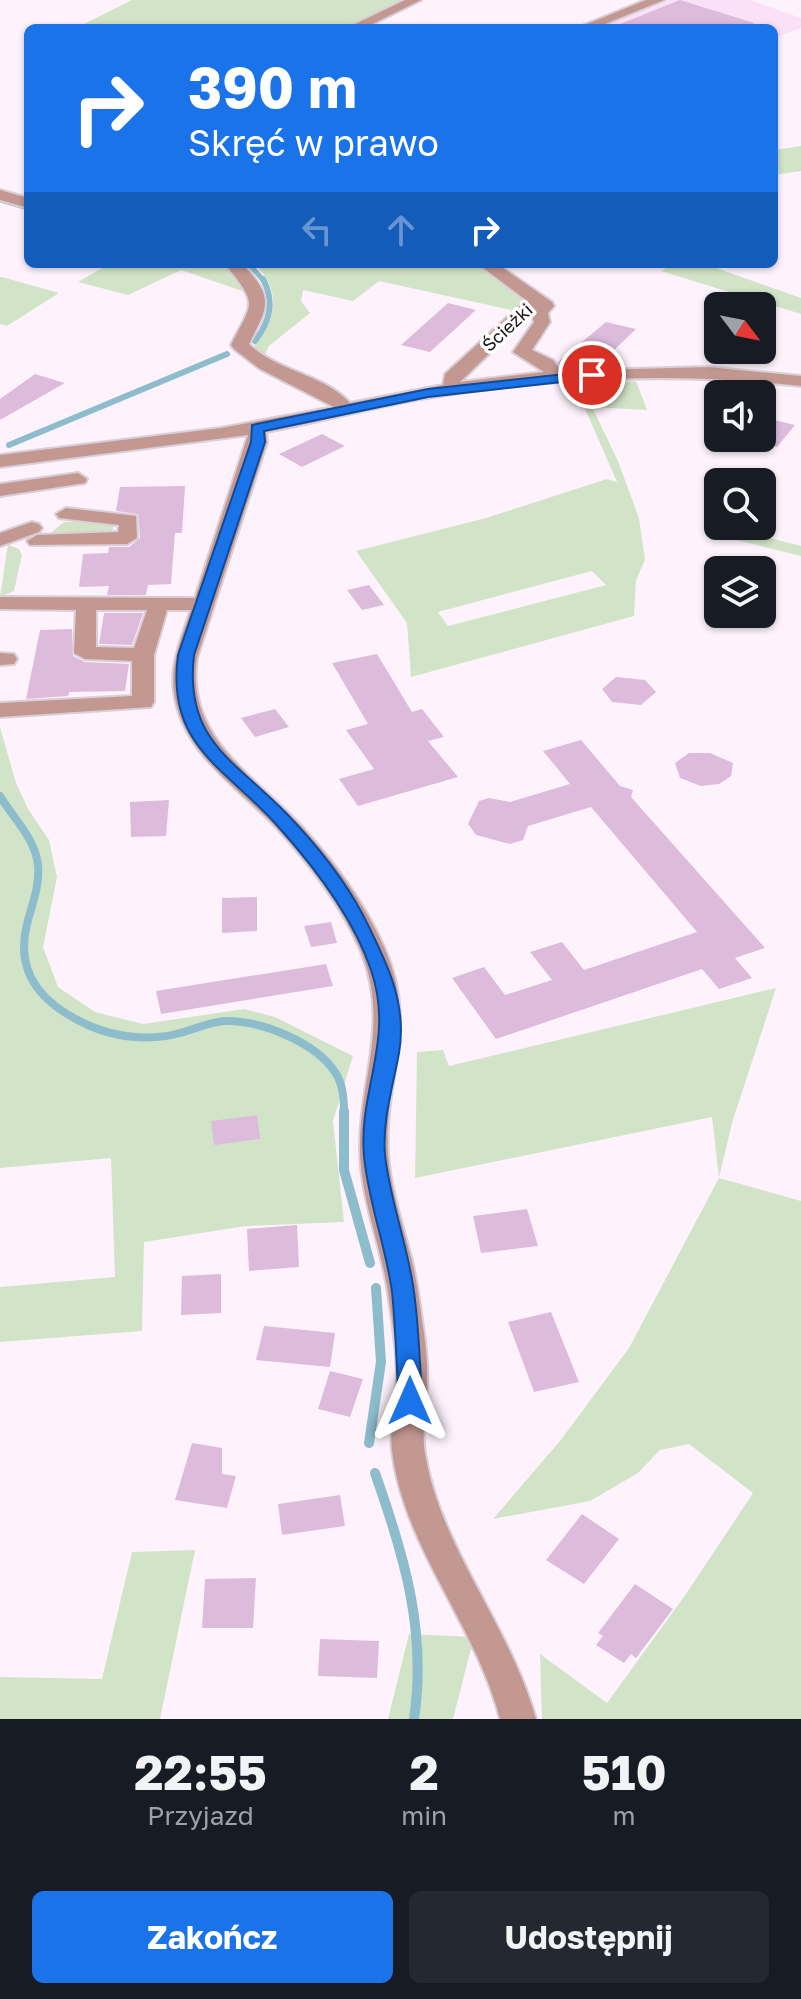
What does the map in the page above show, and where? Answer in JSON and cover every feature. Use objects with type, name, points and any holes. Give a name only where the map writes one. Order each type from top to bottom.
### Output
[{"type":"street","points":[[362,24],[415,0]]},
{"type":"street","points":[[594,24],[658,0]]},
{"type":"street","points":[[0,195],[24,202]]},
{"type":"street","points":[[237,268],[248,279],[258,305],[256,319],[240,345],[261,366],[336,396],[345,408]]},
{"type":"street","name":"Ścieżki","points":[[452,389],[451,378],[541,302],[492,268]]},
{"type":"street","points":[[541,302],[539,312],[542,322],[522,352],[547,364],[558,378]]},
{"type":"street","points":[[0,461],[257,428],[452,389],[558,378],[698,371],[801,381]]},
{"type":"street","points":[[257,428],[258,442],[186,655],[183,677],[195,730],[214,758],[280,817],[313,856],[350,909],[381,969],[390,1007],[390,1049],[378,1105],[374,1154],[403,1291],[412,1378],[408,1448],[424,1509],[493,1642],[514,1697],[518,1719]]},
{"type":"street","points":[[0,490],[78,479]]},
{"type":"street","points":[[0,524],[127,538],[129,520],[66,514]]},
{"type":"street","points":[[0,540],[33,530]]},
{"type":"street","points":[[0,603],[204,604]]},
{"type":"street","points":[[86,603],[85,653],[143,655]]},
{"type":"street","points":[[0,710],[143,702],[143,655],[159,604]]},
{"type":"shaded area","points":[[664,0],[750,0],[801,18],[801,28],[778,37],[778,24],[599,24]]},
{"type":"green space","points":[[132,0],[410,0],[357,24],[84,24]]},
{"type":"green space","points":[[801,146],[801,171],[778,174],[778,149]]},
{"type":"green space","points":[[102,268],[228,268],[235,273],[248,293],[181,270],[128,295],[78,282]]},
{"type":"green space","points":[[258,268],[485,268],[529,299],[516,311],[379,281],[353,301],[303,290],[301,301],[310,313],[269,346],[263,358],[254,344],[268,324],[273,303],[269,283]]},
{"type":"green space","points":[[666,268],[716,268],[801,298],[801,314],[776,306],[776,292],[729,292],[661,271]]},
{"type":"green space","points":[[0,277],[59,293],[7,326],[0,324]]},
{"type":"green space","points":[[636,381],[647,410],[592,407],[618,461],[639,518],[645,560],[636,580],[634,616],[411,677],[407,623],[356,551],[486,518],[607,479],[617,482],[575,386]],"holes":[[[592,571],[606,585],[448,626],[438,612]]]},
{"type":"green space","points":[[103,521],[114,526],[111,534],[55,535],[52,532],[64,522]]},
{"type":"green space","points":[[736,540],[776,540],[801,546],[801,556]]},
{"type":"green space","points":[[8,545],[19,549],[22,555],[14,591],[0,597]]},
{"type":"green space","points":[[0,727],[16,783],[28,809],[49,840],[57,877],[43,947],[58,987],[95,1012],[143,1024],[244,1009],[275,1017],[353,1056],[333,1121],[344,1222],[246,1226],[144,1242],[142,1331],[0,1342],[0,1287],[115,1277],[111,1158],[0,1168]]},
{"type":"green space","points":[[776,988],[732,1123],[719,1178],[712,1117],[415,1178],[417,1052],[443,1050],[449,1066]]},
{"type":"green space","points":[[719,1178],[801,1201],[801,1719],[542,1719],[540,1654],[607,1703],[686,1594],[753,1493],[689,1444],[660,1450],[638,1473],[590,1501],[493,1519],[560,1441],[629,1348]]},
{"type":"green space","points":[[195,1550],[160,1719],[0,1719],[0,1677],[102,1679],[132,1552]]},
{"type":"green space","points":[[409,1634],[474,1637],[453,1719],[388,1719]]},
{"type":"building","points":[[680,0],[754,23],[754,24],[620,24]]},
{"type":"building","points":[[448,303],[476,310],[430,352],[401,345]]},
{"type":"building","points":[[606,322],[636,329],[611,353],[560,365],[558,362]]},
{"type":"building","points":[[35,374],[65,383],[0,420],[0,399]]},
{"type":"building","points":[[776,420],[795,425],[777,447]]},
{"type":"building","points":[[322,434],[345,446],[302,467],[279,454]]},
{"type":"building","points":[[185,486],[182,533],[175,533],[171,584],[148,585],[146,595],[107,595],[109,586],[79,587],[83,554],[108,553],[109,547],[129,547],[140,538],[138,514],[116,511],[120,487]]},
{"type":"building","points":[[369,585],[384,605],[362,610],[347,590]]},
{"type":"building","points":[[104,613],[143,613],[132,645],[99,644]]},
{"type":"building","points":[[72,629],[73,656],[85,662],[129,664],[125,691],[69,692],[68,696],[26,699],[40,630]]},
{"type":"building","points":[[377,654],[412,712],[422,709],[444,737],[428,741],[458,777],[358,806],[339,779],[374,769],[346,730],[368,724],[332,663]]},
{"type":"building","points":[[616,677],[645,680],[656,692],[641,705],[612,702],[602,689]]},
{"type":"building","points":[[275,709],[289,727],[255,737],[241,718]]},
{"type":"building","points":[[581,740],[620,786],[633,790],[631,797],[765,948],[735,958],[752,978],[719,989],[702,969],[496,1039],[452,978],[484,967],[505,995],[552,980],[530,952],[562,942],[584,970],[697,932],[591,807],[528,826],[523,840],[510,844],[476,835],[468,824],[479,801],[489,798],[510,802],[570,784],[543,751]]},
{"type":"building","points":[[689,753],[710,753],[733,763],[731,776],[719,784],[701,786],[680,778],[675,763]]},
{"type":"building","points":[[169,800],[166,836],[131,837],[130,802]]},
{"type":"building","points":[[257,897],[257,931],[222,933],[222,898]]},
{"type":"building","points":[[331,922],[337,943],[311,947],[304,926]]},
{"type":"building","points":[[326,964],[333,986],[161,1014],[156,991]]},
{"type":"building","points":[[257,1115],[260,1139],[214,1145],[211,1121]]},
{"type":"building","points":[[527,1209],[538,1246],[481,1253],[473,1216]]},
{"type":"building","points":[[297,1225],[299,1267],[249,1271],[247,1229]]},
{"type":"building","points":[[221,1274],[221,1313],[181,1315],[182,1276]]},
{"type":"building","points":[[551,1312],[579,1382],[534,1392],[508,1322]]},
{"type":"building","points":[[264,1326],[335,1333],[330,1367],[256,1360]]},
{"type":"building","points":[[330,1371],[363,1379],[350,1417],[318,1409]]},
{"type":"building","points":[[192,1443],[222,1448],[222,1474],[236,1476],[227,1508],[175,1500]]},
{"type":"building","points":[[340,1495],[345,1526],[282,1535],[278,1504]]},
{"type":"building","points":[[582,1514],[619,1539],[584,1584],[546,1560]]},
{"type":"building","points":[[256,1578],[253,1628],[202,1628],[205,1579]]},
{"type":"building","points":[[635,1584],[673,1609],[636,1658],[631,1654],[624,1663],[596,1645],[603,1636],[598,1633]]},
{"type":"building","points":[[320,1639],[379,1641],[377,1678],[318,1676]]},
{"type":"waterway","points":[[0,200],[24,207]]},
{"type":"waterway","points":[[253,268],[264,281]]},
{"type":"waterway","points":[[255,341],[269,311],[269,296],[264,281]]},
{"type":"waterway","points":[[9,445],[227,354]]},
{"type":"waterway","points":[[0,796],[28,837],[36,855],[38,880],[24,942],[25,959],[29,974],[47,999],[90,1026],[123,1036],[169,1035],[227,1021],[256,1025],[287,1035],[315,1051],[335,1072],[340,1081],[344,1113]]},
{"type":"waterway","points":[[344,1113],[344,1170],[370,1263]]},
{"type":"waterway","points":[[369,1443],[381,1362],[376,1288]]},
{"type":"waterway","points":[[375,1473],[404,1564],[415,1624],[417,1687],[414,1719]]},
{"type":"route","points":[[410,1401],[412,1378],[403,1291],[374,1154],[378,1105],[390,1049],[390,1007],[381,969],[350,909],[313,856],[280,817],[207,750],[188,710],[183,677],[186,655],[258,442],[257,428],[428,393],[592,375]]}]
